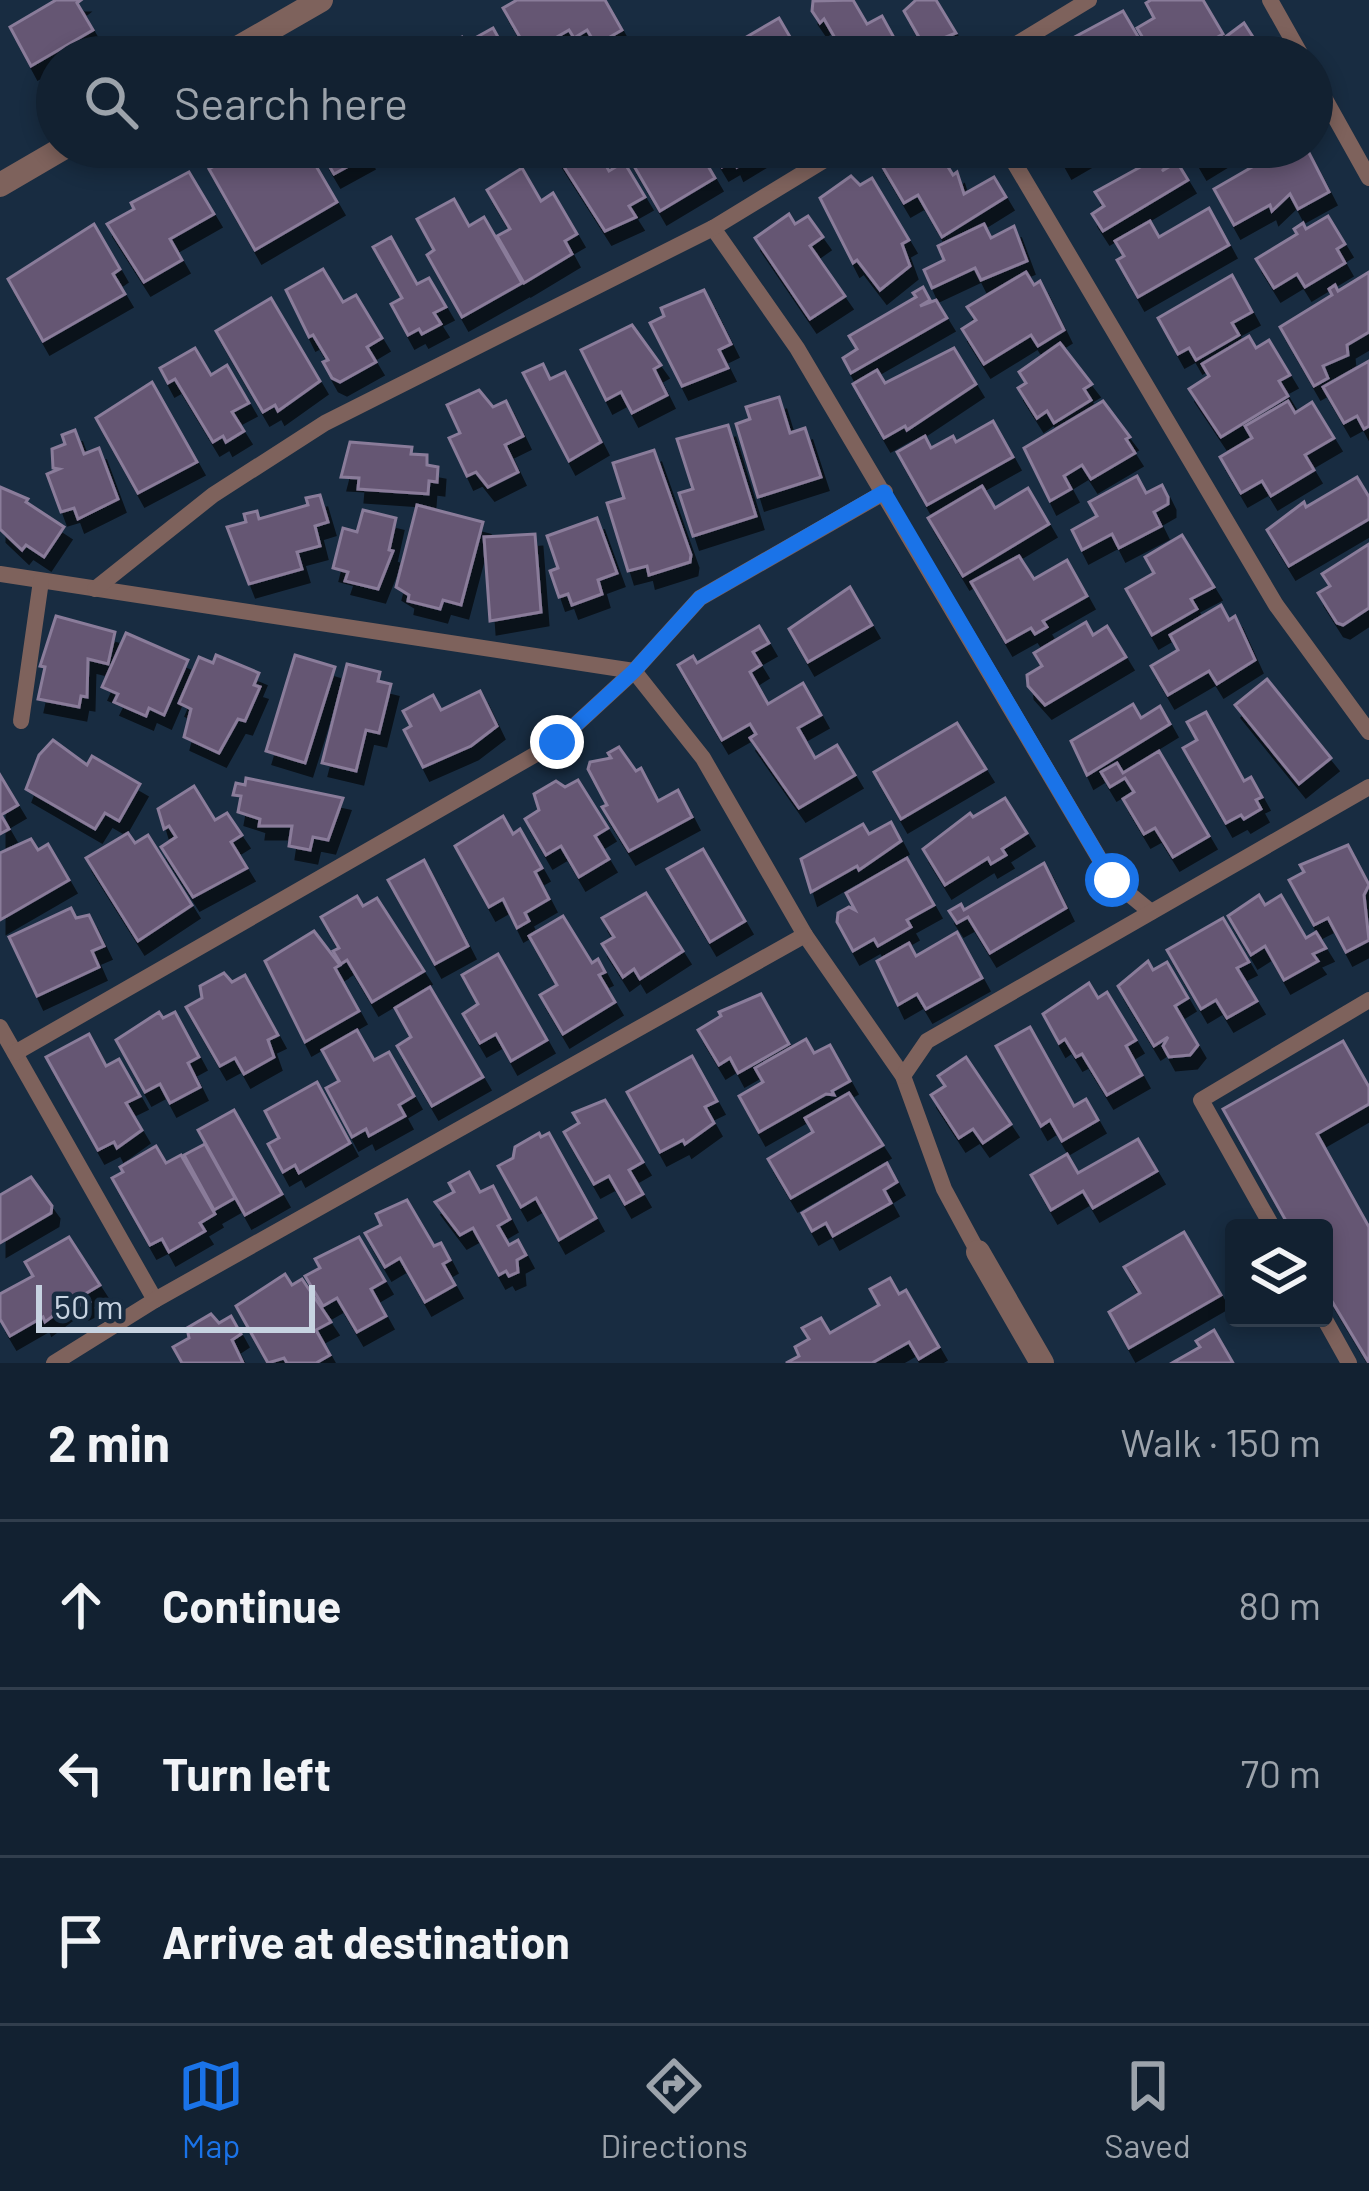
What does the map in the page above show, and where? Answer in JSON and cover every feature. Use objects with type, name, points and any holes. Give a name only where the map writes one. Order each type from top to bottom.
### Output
[{"type":"street","points":[[258,36],[321,0]]},
{"type":"street","points":[[0,184],[36,164]]},
{"type":"street","points":[[978,1252],[1042,1363]]},
{"type":"lane","points":[[1030,36],[1089,0]]},
{"type":"lane","points":[[1270,0],[1290,36]]},
{"type":"lane","points":[[1333,114],[1369,178]]},
{"type":"lane","points":[[95,590],[213,495],[325,423],[713,228],[812,168]]},
{"type":"lane","points":[[1017,168],[1276,605],[1369,732]]},
{"type":"lane","points":[[713,228],[797,348],[1112,880],[1151,913]]},
{"type":"lane","points":[[15,1052],[557,742],[634,671],[700,598],[884,492]]},
{"type":"lane","points":[[0,574],[634,671],[703,758],[805,935],[903,1076],[944,1189],[978,1252]]},
{"type":"lane","points":[[21,721],[41,581]]},
{"type":"lane","points":[[903,1076],[927,1041],[1369,787]]},
{"type":"lane","points":[[54,1363],[155,1300],[805,935]]},
{"type":"lane","points":[[1268,1219],[1201,1100],[1369,1000]]},
{"type":"lane","points":[[0,1027],[155,1300]]},
{"type":"lane","points":[[1329,1327],[1349,1363]]},
{"type":"building","points":[[56,0],[81,0],[77,3],[93,30],[83,36],[36,36],[36,63],[31,66],[10,27]]},
{"type":"building","points":[[517,0],[605,0],[622,30],[612,36],[591,36],[587,30],[573,36],[569,30],[559,36],[519,36],[503,8]]},
{"type":"building","points":[[853,0],[867,24],[882,16],[893,36],[834,36],[824,19],[820,23],[812,11],[813,1]]},
{"type":"building","points":[[916,0],[936,0],[956,33],[918,36],[904,11]]},
{"type":"building","points":[[1203,0],[1223,34],[1142,36],[1137,28],[1154,18],[1146,3]]},
{"type":"building","points":[[1123,11],[1138,36],[1076,36]]},
{"type":"building","points":[[779,18],[789,36],[748,36]]},
{"type":"building","points":[[1244,23],[1252,36],[1227,36]]},
{"type":"building","points":[[317,168],[337,202],[255,250],[209,169]]},
{"type":"building","points":[[522,168],[541,201],[553,193],[577,234],[565,241],[572,254],[524,283],[497,236],[510,229],[487,190]]},
{"type":"building","points":[[565,168],[628,168],[645,197],[629,206],[636,217],[605,231]]},
{"type":"building","points":[[635,168],[709,168],[715,178],[660,211]]},
{"type":"building","points":[[883,168],[949,168],[953,175],[957,172],[964,194],[994,177],[1006,197],[942,237],[918,195],[904,203]]},
{"type":"building","points":[[1139,168],[1181,168],[1188,180],[1103,231],[1092,214],[1104,206],[1095,192]]},
{"type":"building","points":[[1250,168],[1317,168],[1329,192],[1298,209],[1290,194],[1272,211],[1270,205],[1234,225],[1214,189]]},
{"type":"building","points":[[189,172],[214,214],[170,239],[182,260],[144,282],[107,224],[134,209],[131,203]]},
{"type":"building","points":[[851,176],[860,185],[872,178],[909,240],[902,244],[910,266],[880,290],[857,260],[853,263],[820,198]]},
{"type":"building","points":[[454,199],[469,226],[484,217],[522,283],[462,317],[427,255],[434,250],[417,219]]},
{"type":"building","points":[[1209,208],[1229,245],[1138,297],[1117,260],[1124,256],[1115,241],[1150,221],[1159,237]]},
{"type":"building","points":[[789,214],[795,224],[808,216],[823,237],[810,246],[845,296],[810,319],[755,238]]},
{"type":"building","points":[[1328,216],[1345,244],[1337,249],[1345,263],[1305,287],[1297,274],[1274,288],[1256,259],[1297,234],[1294,229],[1303,223],[1306,229]]},
{"type":"building","points":[[94,224],[120,269],[113,274],[125,294],[43,341],[8,279]]},
{"type":"building","points":[[984,224],[991,238],[1014,226],[1027,261],[981,280],[975,268],[932,288],[924,270],[944,260],[938,246]]},
{"type":"building","points":[[391,237],[417,284],[429,278],[446,307],[434,313],[441,324],[422,334],[419,329],[408,335],[391,304],[402,298],[373,247]]},
{"type":"building","points":[[323,269],[343,302],[356,295],[382,338],[367,347],[376,362],[340,382],[332,378],[323,362],[328,360],[313,335],[309,337],[286,290]]},
{"type":"building","points":[[1026,272],[1034,285],[1040,281],[1064,330],[1038,346],[1031,335],[984,364],[962,329],[976,320],[967,307]]},
{"type":"building","points":[[1369,272],[1369,332],[1347,345],[1348,355],[1323,366],[1328,378],[1314,386],[1280,327],[1332,295],[1329,289],[1335,285],[1338,291]]},
{"type":"building","points":[[1232,275],[1252,312],[1232,323],[1239,335],[1196,360],[1189,348],[1178,354],[1158,318]]},
{"type":"building","points":[[923,287],[930,300],[920,306],[936,300],[947,318],[851,373],[843,358],[857,349],[849,336],[916,297],[913,293]]},
{"type":"building","points":[[704,290],[731,344],[719,350],[728,368],[682,386],[650,323],[664,316],[661,308]]},
{"type":"building","points":[[271,298],[320,381],[278,411],[275,405],[263,412],[216,331]]},
{"type":"building","points":[[632,325],[661,365],[654,369],[667,395],[632,413],[621,392],[606,400],[581,350]]},
{"type":"building","points":[[1249,336],[1256,348],[1269,340],[1290,375],[1279,381],[1288,396],[1221,437],[1189,389],[1209,376],[1202,364]]},
{"type":"building","points":[[1060,343],[1092,384],[1084,389],[1091,400],[1054,423],[1047,411],[1037,418],[1018,388],[1026,383],[1019,372]]},
{"type":"building","points":[[195,348],[211,375],[227,365],[249,403],[232,412],[244,431],[226,442],[223,436],[213,442],[175,379],[168,383],[160,368]]},
{"type":"building","points":[[954,348],[976,384],[907,430],[905,426],[884,438],[853,384],[877,370],[885,383]]},
{"type":"building","points":[[1369,361],[1369,426],[1364,429],[1357,416],[1344,423],[1323,387]]},
{"type":"building","points":[[543,364],[550,379],[565,372],[601,442],[569,461],[523,373]]},
{"type":"building","points":[[152,382],[197,462],[138,493],[96,418]]},
{"type":"building","points":[[479,390],[493,407],[506,401],[523,436],[505,445],[518,472],[488,487],[476,472],[467,476],[449,438],[460,433],[447,405]]},
{"type":"building","points":[[779,397],[790,433],[805,428],[821,477],[758,497],[736,424],[750,419],[746,407]]},
{"type":"building","points":[[1103,401],[1130,437],[1126,439],[1135,453],[1091,479],[1082,465],[1064,476],[1071,489],[1050,501],[1024,448]]},
{"type":"building","points":[[1288,401],[1295,413],[1312,402],[1334,438],[1305,455],[1314,470],[1271,496],[1262,481],[1241,493],[1220,457],[1252,438],[1245,426]]},
{"type":"building","points":[[993,421],[1013,457],[927,505],[897,452],[925,436],[931,448],[953,436],[956,442]]},
{"type":"building","points":[[728,425],[756,516],[693,536],[679,493],[693,489],[677,439]]},
{"type":"building","points":[[75,430],[84,454],[99,448],[118,499],[78,519],[74,508],[61,512],[47,474],[59,469],[53,468],[52,449],[65,444],[62,435]]},
{"type":"building","points":[[350,442],[412,447],[411,454],[427,455],[427,465],[438,467],[437,482],[429,481],[428,494],[358,489],[359,478],[341,477]]},
{"type":"building","points":[[654,450],[691,555],[690,562],[649,575],[647,566],[628,571],[607,503],[624,498],[613,463]]},
{"type":"building","points":[[1137,476],[1146,493],[1162,485],[1168,497],[1168,504],[1154,512],[1161,526],[1119,548],[1112,534],[1082,550],[1072,530],[1097,516],[1089,502]]},
{"type":"building","points":[[1357,477],[1369,497],[1369,519],[1289,566],[1267,530],[1304,502],[1306,507]]},
{"type":"building","points":[[982,486],[995,508],[1028,488],[1049,524],[963,576],[928,518]]},
{"type":"building","points":[[0,487],[28,499],[64,527],[44,557],[26,545],[22,550],[0,529]]},
{"type":"building","points":[[320,495],[328,522],[315,526],[320,546],[297,552],[302,569],[249,584],[227,527],[246,522],[244,514],[257,511],[259,519],[308,505],[306,498]]},
{"type":"building","points":[[417,505],[483,522],[461,605],[443,600],[440,609],[408,601],[409,595],[396,587]]},
{"type":"building","points":[[363,510],[396,518],[389,550],[393,551],[378,589],[345,581],[348,572],[333,568],[343,528],[357,532]]},
{"type":"building","points":[[597,518],[617,573],[598,580],[602,594],[572,605],[568,594],[559,597],[550,571],[558,568],[547,536]]},
{"type":"building","points":[[535,534],[541,612],[490,621],[484,537]]},
{"type":"building","points":[[1182,535],[1214,587],[1191,599],[1197,609],[1152,635],[1126,589],[1154,573],[1145,557]]},
{"type":"building","points":[[1369,544],[1369,608],[1343,625],[1337,623],[1318,593],[1330,586],[1322,574]]},
{"type":"building","points":[[1019,556],[1034,579],[1067,560],[1087,596],[1043,621],[1047,627],[1035,634],[1031,628],[1006,642],[971,582]]},
{"type":"building","points":[[850,587],[872,625],[808,662],[789,629]]},
{"type":"building","points":[[1221,605],[1229,620],[1235,616],[1255,660],[1217,684],[1209,671],[1168,695],[1151,666],[1178,650],[1170,635]]},
{"type":"building","points":[[56,616],[115,632],[108,664],[88,659],[87,697],[81,696],[79,707],[38,699],[45,667],[40,666]]},
{"type":"building","points":[[1086,622],[1093,635],[1107,626],[1126,657],[1045,705],[1028,686],[1027,675],[1042,666],[1034,653]]},
{"type":"building","points":[[759,626],[769,643],[753,652],[761,665],[750,672],[768,704],[803,683],[821,715],[798,728],[815,758],[837,745],[855,775],[799,808],[750,738],[756,734],[750,724],[722,740],[678,665],[693,656],[697,663]]},
{"type":"building","points":[[126,633],[188,660],[164,715],[149,708],[146,716],[114,702],[118,694],[102,687]]},
{"type":"building","points":[[216,655],[259,673],[254,685],[260,687],[245,721],[238,719],[219,753],[184,737],[191,709],[179,703],[199,657],[213,663]]},
{"type":"building","points":[[295,655],[335,667],[305,763],[266,751]]},
{"type":"building","points":[[347,664],[380,672],[378,681],[391,684],[379,733],[366,730],[356,771],[322,763]]},
{"type":"building","points":[[1267,679],[1331,758],[1299,784],[1235,705]]},
{"type":"building","points":[[480,691],[497,726],[471,746],[423,767],[404,730],[411,726],[403,711],[433,695],[441,710]]},
{"type":"building","points":[[1133,704],[1141,718],[1160,706],[1170,724],[1087,775],[1071,741]]},
{"type":"building","points":[[1206,712],[1244,781],[1251,777],[1262,797],[1256,800],[1261,809],[1244,819],[1241,815],[1226,823],[1183,748],[1197,740],[1187,722]]},
{"type":"building","points":[[957,723],[986,769],[901,819],[874,772]]},
{"type":"building","points":[[53,740],[87,765],[92,756],[140,784],[119,821],[105,813],[95,829],[26,789],[39,755]]},
{"type":"building","points":[[619,747],[636,771],[641,768],[658,801],[678,790],[692,817],[629,851],[602,807],[607,805],[588,769],[590,762],[611,758],[608,753]]},
{"type":"building","points":[[1159,751],[1209,836],[1173,857],[1155,828],[1144,834],[1123,799],[1134,792],[1125,778],[1110,787],[1101,772],[1117,763],[1123,773]]},
{"type":"building","points":[[0,775],[18,805],[1,815],[9,829],[0,834]]},
{"type":"building","points":[[246,778],[343,798],[328,840],[313,837],[310,850],[289,846],[292,826],[259,826],[260,819],[238,812],[241,796],[233,795],[236,783],[245,785]]},
{"type":"building","points":[[578,780],[608,828],[595,836],[609,859],[579,877],[561,846],[546,855],[525,819],[539,810],[534,794],[556,781],[565,787]]},
{"type":"building","points":[[194,786],[215,820],[227,813],[242,835],[231,842],[247,868],[193,897],[161,847],[176,837],[169,826],[164,829],[158,809]]},
{"type":"building","points":[[1005,798],[1027,833],[1002,849],[1006,855],[991,864],[988,858],[945,885],[923,849],[970,813],[973,817]]},
{"type":"building","points":[[503,816],[513,834],[520,829],[542,868],[535,872],[549,899],[525,913],[529,921],[517,928],[503,899],[489,907],[455,846]]},
{"type":"building","points":[[891,822],[901,841],[859,870],[857,866],[811,892],[801,859],[863,824],[869,834]]},
{"type":"building","points":[[128,833],[135,843],[148,835],[192,905],[138,941],[86,858]]},
{"type":"building","points":[[31,839],[38,850],[48,844],[69,880],[0,920],[0,853]]},
{"type":"building","points":[[1348,845],[1369,885],[1364,895],[1369,940],[1346,952],[1328,918],[1314,925],[1289,880],[1304,872],[1300,865]]},
{"type":"building","points":[[703,849],[745,921],[710,942],[667,869]]},
{"type":"building","points":[[907,858],[934,905],[907,920],[911,927],[878,946],[874,939],[853,951],[837,922],[838,913],[849,907],[855,910],[846,893]]},
{"type":"building","points":[[424,860],[468,946],[435,964],[388,880]]},
{"type":"building","points":[[1044,863],[1066,908],[990,953],[968,917],[957,923],[949,911],[961,904],[964,910]]},
{"type":"building","points":[[646,893],[683,951],[640,979],[634,969],[623,977],[602,944],[614,937],[602,918]]},
{"type":"building","points":[[1259,895],[1265,905],[1281,895],[1306,938],[1316,932],[1326,948],[1313,954],[1318,961],[1284,980],[1265,946],[1251,955],[1228,916]]},
{"type":"building","points":[[357,896],[363,906],[377,898],[424,971],[372,1002],[347,960],[341,964],[333,951],[339,948],[321,917]]},
{"type":"building","points":[[71,908],[76,918],[89,915],[104,946],[92,951],[99,967],[37,996],[9,937]]},
{"type":"building","points":[[563,916],[592,963],[598,959],[605,972],[599,975],[615,1002],[563,1034],[540,995],[557,985],[529,936]]},
{"type":"building","points":[[1223,918],[1249,962],[1237,968],[1257,1001],[1227,1018],[1216,1000],[1201,1009],[1167,950]]},
{"type":"building","points":[[314,931],[340,965],[335,968],[359,1011],[305,1042],[265,961]]},
{"type":"building","points":[[957,932],[982,978],[926,1009],[917,994],[898,1005],[877,961],[909,943],[916,956]]},
{"type":"building","points":[[498,954],[547,1040],[511,1061],[496,1034],[480,1043],[463,1014],[478,1004],[462,975]]},
{"type":"building","points":[[1148,961],[1153,970],[1167,962],[1188,998],[1175,1006],[1198,1045],[1190,1055],[1169,1057],[1163,1046],[1168,1037],[1154,1046],[1118,986]]},
{"type":"building","points":[[224,973],[232,982],[245,975],[278,1035],[268,1040],[274,1057],[244,1074],[235,1058],[220,1066],[186,1007],[202,998],[200,986]]},
{"type":"building","points":[[1089,983],[1098,998],[1107,992],[1136,1040],[1126,1046],[1142,1075],[1107,1095],[1082,1054],[1076,1057],[1065,1039],[1059,1043],[1043,1014]]},
{"type":"building","points":[[430,987],[483,1077],[432,1106],[397,1046],[411,1037],[395,1008]]},
{"type":"building","points":[[761,994],[789,1044],[738,1073],[730,1058],[719,1065],[698,1030],[721,1016],[719,1012]]},
{"type":"building","points":[[159,1012],[163,1018],[175,1012],[199,1057],[188,1063],[200,1087],[170,1103],[160,1084],[145,1092],[116,1040]]},
{"type":"building","points":[[1030,1027],[1074,1106],[1086,1099],[1098,1120],[1062,1141],[1050,1120],[1041,1126],[996,1046]]},
{"type":"building","points":[[357,1030],[374,1060],[389,1052],[414,1096],[399,1105],[405,1116],[369,1136],[366,1129],[352,1137],[326,1088],[339,1081],[322,1050]]},
{"type":"building","points":[[89,1034],[106,1066],[119,1059],[140,1096],[126,1103],[142,1130],[117,1148],[114,1142],[98,1150],[46,1057]]},
{"type":"building","points":[[806,1039],[814,1053],[830,1045],[850,1081],[832,1091],[834,1095],[826,1094],[759,1132],[739,1096],[763,1082],[755,1068]]},
{"type":"building","points":[[1343,1041],[1369,1087],[1369,1104],[1317,1134],[1369,1227],[1369,1363],[1333,1303],[1333,1219],[1285,1219],[1223,1109]]},
{"type":"building","points":[[692,1056],[717,1101],[705,1107],[714,1123],[685,1144],[683,1140],[660,1152],[627,1092]]},
{"type":"building","points":[[966,1057],[1011,1124],[983,1143],[973,1129],[959,1138],[931,1095],[945,1086],[938,1076]]},
{"type":"building","points":[[317,1082],[350,1143],[299,1173],[295,1165],[283,1172],[268,1144],[279,1138],[265,1111]]},
{"type":"building","points":[[849,1093],[883,1145],[791,1198],[768,1159],[813,1132],[805,1118]]},
{"type":"building","points":[[605,1100],[643,1162],[629,1170],[643,1194],[625,1204],[609,1176],[594,1184],[564,1132],[579,1123],[573,1113]]},
{"type":"building","points":[[234,1110],[282,1194],[245,1215],[198,1130]]},
{"type":"building","points":[[539,1133],[541,1137],[549,1133],[596,1218],[559,1240],[536,1198],[521,1207],[498,1166],[513,1158],[515,1147]]},
{"type":"building","points":[[1138,1139],[1157,1171],[1093,1208],[1083,1191],[1051,1210],[1031,1175],[1067,1154],[1078,1173]]},
{"type":"building","points":[[205,1144],[235,1198],[214,1210],[184,1155]]},
{"type":"building","points":[[156,1146],[166,1163],[181,1155],[215,1214],[200,1223],[205,1231],[169,1252],[162,1239],[150,1245],[112,1178],[123,1172],[120,1167]]},
{"type":"building","points":[[887,1163],[897,1182],[884,1190],[891,1203],[833,1236],[826,1223],[812,1231],[802,1213]]},
{"type":"building","points":[[469,1172],[480,1192],[493,1186],[510,1219],[498,1226],[509,1245],[518,1240],[526,1255],[517,1260],[518,1272],[509,1276],[506,1271],[499,1275],[473,1228],[460,1235],[435,1202],[454,1192],[449,1183]]},
{"type":"building","points":[[31,1177],[52,1206],[51,1213],[0,1243],[0,1195]]},
{"type":"building","points":[[407,1200],[434,1246],[441,1243],[450,1260],[443,1264],[455,1285],[425,1302],[400,1258],[385,1267],[365,1233],[381,1225],[376,1214]]},
{"type":"building","points":[[1184,1232],[1221,1295],[1129,1348],[1109,1312],[1140,1293],[1124,1267]]},
{"type":"building","points":[[69,1237],[100,1285],[85,1294],[90,1302],[82,1306],[77,1298],[45,1322],[43,1317],[10,1336],[0,1319],[0,1294],[33,1276],[25,1262]]},
{"type":"building","points":[[359,1237],[385,1281],[371,1289],[386,1316],[357,1332],[337,1298],[323,1306],[305,1276],[320,1268],[315,1259]]},
{"type":"building","points":[[285,1274],[292,1285],[302,1279],[331,1322],[316,1330],[330,1355],[316,1363],[287,1363],[284,1358],[268,1363],[236,1306]]},
{"type":"building","points":[[890,1278],[899,1294],[906,1290],[939,1347],[919,1359],[909,1342],[872,1363],[786,1363],[799,1356],[795,1347],[809,1339],[802,1328],[821,1318],[830,1333],[879,1305],[870,1289]]},
{"type":"building","points":[[211,1314],[219,1323],[231,1316],[241,1334],[232,1340],[243,1363],[182,1363],[173,1347],[189,1338],[187,1328]]},
{"type":"building","points":[[1214,1330],[1233,1363],[1172,1363],[1200,1347],[1196,1341]]},
{"type":"route","points":[[557,742],[634,671],[700,598],[884,492],[1112,880]]}]
